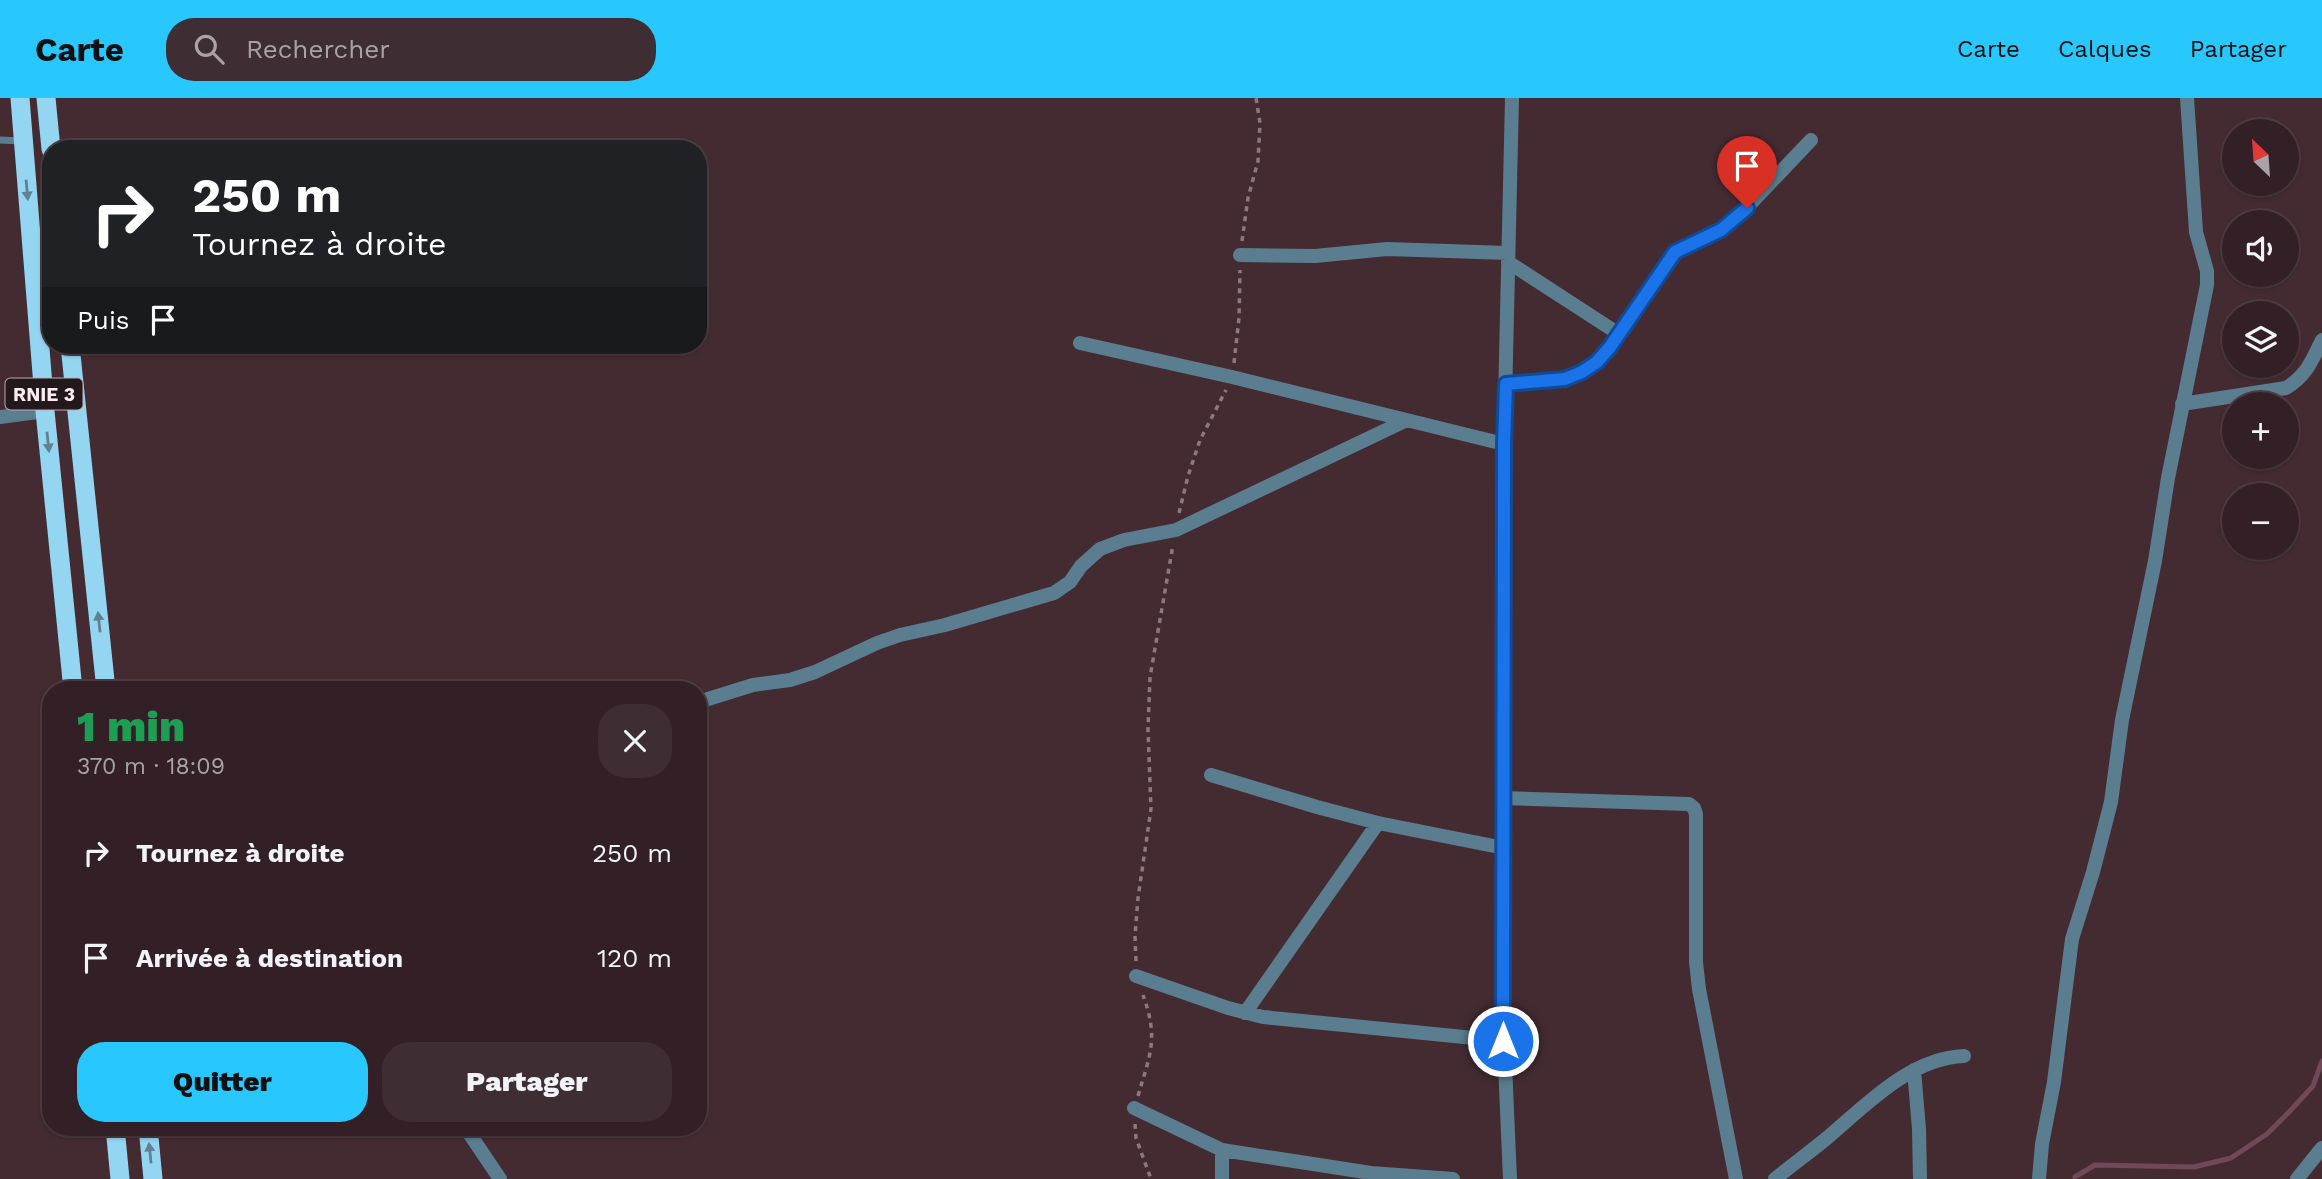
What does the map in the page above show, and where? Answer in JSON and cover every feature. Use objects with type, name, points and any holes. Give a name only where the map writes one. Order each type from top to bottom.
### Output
[{"type":"highway","points":[[20,99],[44,98],[50,140]]},
{"type":"highway","name":"RNIE 3","points":[[20,99],[45,411],[72,681]]},
{"type":"highway","name":"RNIE 3","points":[[71,354],[105,681]]},
{"type":"highway","points":[[117,1136],[120,1179]]},
{"type":"highway","points":[[149,1136],[153,1179]]},
{"type":"street","points":[[1510,1179],[1503,1041],[1504,444],[1512,98]]},
{"type":"street","points":[[2039,1179],[2072,939],[2093,872],[2110,802],[2122,720],[2207,285],[2207,271],[2196,232],[2187,98]]},
{"type":"street","points":[[1506,384],[1565,379],[1597,362],[1675,252],[1721,230],[1735,220],[1811,140]]},
{"type":"street","points":[[1240,255],[1315,256],[1387,249],[1508,258],[1619,334]]},
{"type":"street","points":[[2182,404],[2286,388],[2308,370],[2322,340]]},
{"type":"street","points":[[1080,344],[1232,377],[1504,444]]},
{"type":"street","points":[[0,417],[45,411]]},
{"type":"street","points":[[707,700],[753,685],[790,680],[900,635],[945,625],[1054,593],[1070,582],[1081,566],[1100,549],[1124,540],[1176,530],[1407,420]]},
{"type":"street","points":[[1211,775],[1378,824],[1504,848]]},
{"type":"street","points":[[1504,799],[1689,804],[1694,808],[1696,962],[1699,989],[1736,1179]]},
{"type":"street","points":[[1245,1013],[1378,824]]},
{"type":"street","points":[[1136,976],[1263,1017],[1503,1041]]},
{"type":"street","points":[[1775,1179],[1872,1100],[1914,1070],[1947,1056],[1964,1056]]},
{"type":"street","points":[[1914,1070],[1920,1179]]},
{"type":"street","points":[[1134,1108],[1222,1150],[1371,1176],[1452,1179]]},
{"type":"street","points":[[471,1136],[500,1179]]},
{"type":"street","points":[[2297,1179],[2322,1148]]},
{"type":"street","points":[[1222,1150],[1222,1179]]},
{"type":"lane","points":[[0,140],[23,141]]},
{"type":"path","points":[[1151,1179],[1136,1138],[1134,1108],[1151,1049],[1153,1032],[1150,1014],[1136,976],[1135,936],[1151,809],[1148,729],[1150,677],[1188,477],[1200,440],[1232,377],[1238,318],[1240,255],[1248,198],[1258,161],[1260,123],[1256,98]]},
{"type":"waterway","points":[[2075,1177],[2095,1165],[2194,1167],[2231,1158],[2267,1134],[2289,1112],[2313,1086],[2322,1061]]},
{"type":"route","points":[[1503,1041],[1506,384],[1565,379],[1597,362],[1675,252],[1721,230],[1747,208]]}]
